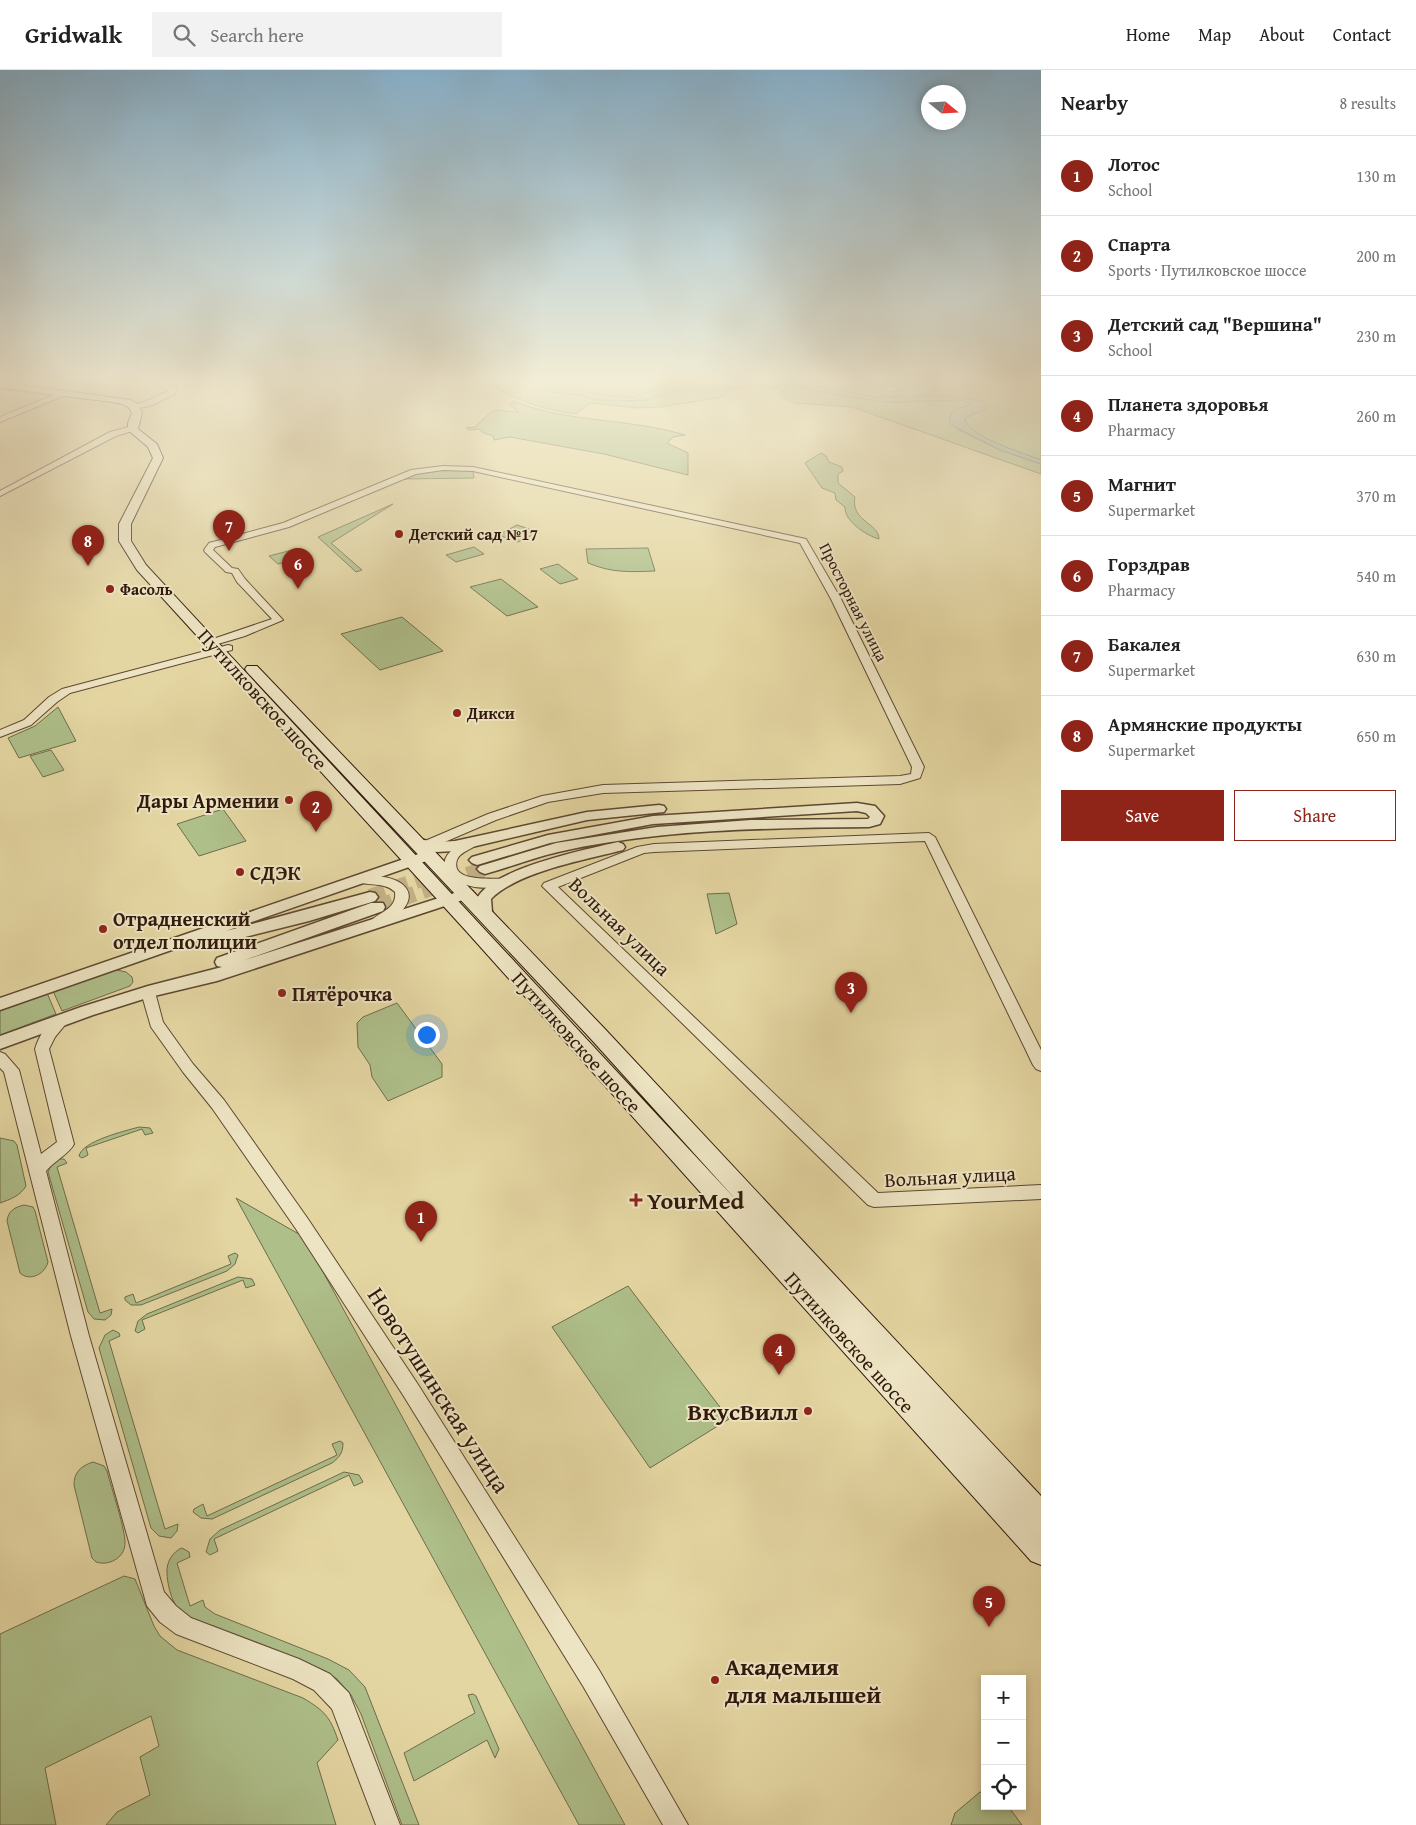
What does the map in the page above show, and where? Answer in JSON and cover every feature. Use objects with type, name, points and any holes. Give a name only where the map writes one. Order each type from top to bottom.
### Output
[{"type":"main road","name":"Путилковское шоссе","points":[[156,461],[128,515],[124,528],[125,540],[132,555],[484,912],[1041,1518]]},
{"type":"main road","name":"Путилковское шоссе","points":[[421,850],[448,901],[1041,1551]]},
{"type":"street","points":[[0,494],[62,461]]},
{"type":"street","name":"Просторная улица","points":[[221,645],[278,620],[240,580],[240,577],[234,571],[229,570],[208,550],[212,545],[286,525],[414,472],[443,468],[475,469],[798,538],[803,541],[836,599],[918,767],[916,776],[900,780],[603,789],[546,800],[492,817],[421,850]]},
{"type":"street","points":[[0,734],[27,723],[50,700],[66,691],[221,645]]},
{"type":"street","points":[[0,1004],[361,879],[421,850],[472,843],[587,816],[654,810],[712,807],[866,808],[876,813],[875,821],[864,824],[664,840],[616,847],[573,858],[504,882],[480,885],[466,882],[456,875],[451,866],[452,857],[459,849],[472,843]]},
{"type":"street","points":[[849,808],[653,820],[548,839],[481,864],[556,848],[657,831],[751,824],[864,824]]},
{"type":"street","name":"Вольная улица","points":[[1041,1065],[929,837],[654,848],[641,850],[549,886],[874,1200],[1041,1192]]},
{"type":"street","points":[[112,965],[284,922],[400,905],[401,892],[390,882],[372,878],[361,879]]},
{"type":"street","points":[[484,912],[482,906],[485,896],[504,882]]},
{"type":"street","points":[[0,1043],[62,1020],[142,994],[211,977],[375,909],[448,901],[467,894]]},
{"type":"street","name":"Новотушинская улица","points":[[142,994],[156,1023],[188,1068],[218,1104],[302,1224],[410,1388],[591,1678],[676,1825]]},
{"type":"street","points":[[38,1170],[49,1156],[66,1144],[42,1049],[44,1041],[54,1027],[62,1020]]},
{"type":"street","points":[[0,1058],[11,1070],[80,1336],[156,1598],[168,1614],[184,1626],[299,1670],[322,1682],[341,1701],[388,1825]]},
{"type":"green space","points":[[632,461],[688,461],[688,475]]},
{"type":"green space","points":[[808,461],[828,461],[842,467],[843,471],[838,474],[838,483],[855,497],[855,505],[860,517],[875,529],[879,539],[868,535],[852,522],[848,517],[845,507],[836,500],[835,493],[822,488],[805,463]]},
{"type":"green space","points":[[1004,461],[1032,461],[1041,464],[1041,474]]},
{"type":"green space","points":[[444,469],[473,471],[474,478],[403,479],[415,474]]},
{"type":"green space","points":[[393,504],[331,543],[362,570],[356,572],[318,537]]},
{"type":"green space","points":[[517,525],[538,532],[518,542],[498,535]]},
{"type":"green space","points":[[474,547],[484,554],[456,562],[446,555]]},
{"type":"green space","points":[[648,548],[655,571],[637,572],[605,569],[588,563],[586,549]]},
{"type":"green space","points":[[296,549],[306,557],[278,564],[269,556]]},
{"type":"green space","points":[[558,564],[578,579],[560,584],[540,569]]},
{"type":"green space","points":[[501,579],[538,607],[507,616],[470,587]]},
{"type":"green space","points":[[402,617],[443,651],[380,670],[341,634]]},
{"type":"green space","points":[[58,707],[76,741],[19,758],[8,738],[35,726]]},
{"type":"green space","points":[[51,750],[64,770],[43,777],[30,756]]},
{"type":"green space","points":[[223,809],[246,841],[199,856],[177,824]]},
{"type":"green space","points":[[729,893],[737,924],[716,934],[707,894]]},
{"type":"green space","points":[[117,970],[126,972],[132,977],[133,982],[130,986],[62,1011],[53,991]]},
{"type":"green space","points":[[47,993],[56,1014],[0,1035],[0,1011]]},
{"type":"green space","points":[[397,1003],[442,1064],[442,1077],[388,1101],[372,1077],[370,1065],[358,1047],[357,1023],[363,1017]]},
{"type":"green space","points":[[139,1127],[150,1128],[153,1133],[145,1135],[142,1129],[86,1148],[88,1155],[82,1158],[79,1156],[82,1151],[88,1146],[96,1141]]},
{"type":"green space","points":[[0,1138],[14,1141],[17,1145],[26,1186],[18,1195],[0,1203]]},
{"type":"green space","points":[[57,1159],[64,1159],[67,1163],[57,1167],[100,1313],[112,1309],[111,1315],[105,1320],[94,1319],[88,1312],[48,1172],[51,1165]]},
{"type":"green space","points":[[236,1198],[304,1237],[625,1825],[579,1825]]},
{"type":"green space","points":[[24,1205],[33,1207],[35,1211],[48,1262],[44,1270],[32,1277],[24,1276],[20,1273],[7,1221],[12,1210]]},
{"type":"green space","points":[[235,1253],[238,1255],[235,1264],[227,1271],[141,1305],[131,1305],[125,1300],[125,1297],[133,1294],[136,1303],[231,1264],[228,1256]]},
{"type":"green space","points":[[238,1277],[252,1279],[255,1285],[246,1288],[243,1280],[142,1320],[145,1329],[138,1333],[135,1331],[138,1321],[147,1314]]},
{"type":"green space","points":[[628,1286],[729,1419],[650,1468],[552,1327]]},
{"type":"green space","points":[[113,1330],[119,1333],[120,1336],[109,1341],[165,1529],[178,1524],[177,1531],[171,1538],[159,1536],[151,1528],[99,1348],[105,1335]]},
{"type":"green space","points":[[340,1441],[343,1443],[342,1452],[332,1463],[212,1519],[201,1518],[193,1512],[194,1509],[203,1504],[207,1516],[337,1455],[332,1444]]},
{"type":"green space","points":[[93,1462],[104,1466],[107,1471],[125,1538],[122,1554],[115,1560],[105,1563],[96,1562],[92,1558],[74,1485],[75,1476],[79,1470]]},
{"type":"green space","points":[[344,1472],[359,1475],[363,1482],[354,1486],[349,1475],[214,1539],[218,1551],[210,1555],[206,1552],[210,1539],[220,1530]]},
{"type":"green space","points":[[182,1548],[189,1552],[190,1557],[177,1563],[190,1606],[203,1600],[205,1607],[215,1614],[328,1659],[349,1670],[365,1687],[419,1825],[402,1825],[361,1714],[351,1695],[337,1679],[325,1671],[312,1666],[220,1634],[202,1626],[178,1609],[170,1591],[167,1569],[173,1555]]},
{"type":"green space","points":[[124,1576],[135,1579],[154,1626],[160,1636],[177,1650],[303,1698],[326,1715],[338,1740],[317,1763],[336,1825],[106,1825],[117,1812],[150,1795],[140,1757],[159,1746],[151,1716],[45,1768],[56,1825],[0,1825],[0,1634]]},
{"type":"green space","points":[[473,1694],[476,1696],[499,1749],[495,1758],[487,1740],[414,1781],[404,1753],[475,1713],[468,1695]]},
{"type":"green space","points":[[980,1792],[981,1810],[1011,1810],[1022,1825],[951,1825],[955,1813]]},
{"type":"tunnel","points":[[370,897],[456,867]]},
{"type":"tunnel","points":[[377,907],[485,869]]},
{"type":"place","name":"Детский сад №17","points":[[399,534]]},
{"type":"place","name":"Бакалея","points":[[229,551]]},
{"type":"place","name":"Армянские продукты","points":[[88,566]]},
{"type":"place","name":"Фасоль","points":[[110,589]]},
{"type":"place","name":"Горздрав","points":[[298,589]]},
{"type":"place","name":"Дикси","points":[[457,713]]},
{"type":"place","name":"Дары Армении","points":[[289,800]]},
{"type":"place","name":"Спарта","points":[[316,832]]},
{"type":"place","name":"СДЭК","points":[[240,872]]},
{"type":"place","name":"Отрадненский отдел полиции","points":[[103,929]]},
{"type":"place","name":"Пятёрочка","points":[[282,993]]},
{"type":"place","name":"Детский сад \"Вершина\"","points":[[851,1013]]},
{"type":"place","name":"YourMed","points":[[636,1200]]},
{"type":"place","name":"Лотос","points":[[421,1242]]},
{"type":"place","name":"Планета здоровья","points":[[779,1375]]},
{"type":"place","name":"ВкусВилл","points":[[808,1411]]},
{"type":"place","name":"Магнит","points":[[989,1627]]},
{"type":"place","name":"Академия для малышей","points":[[715,1680]]}]
